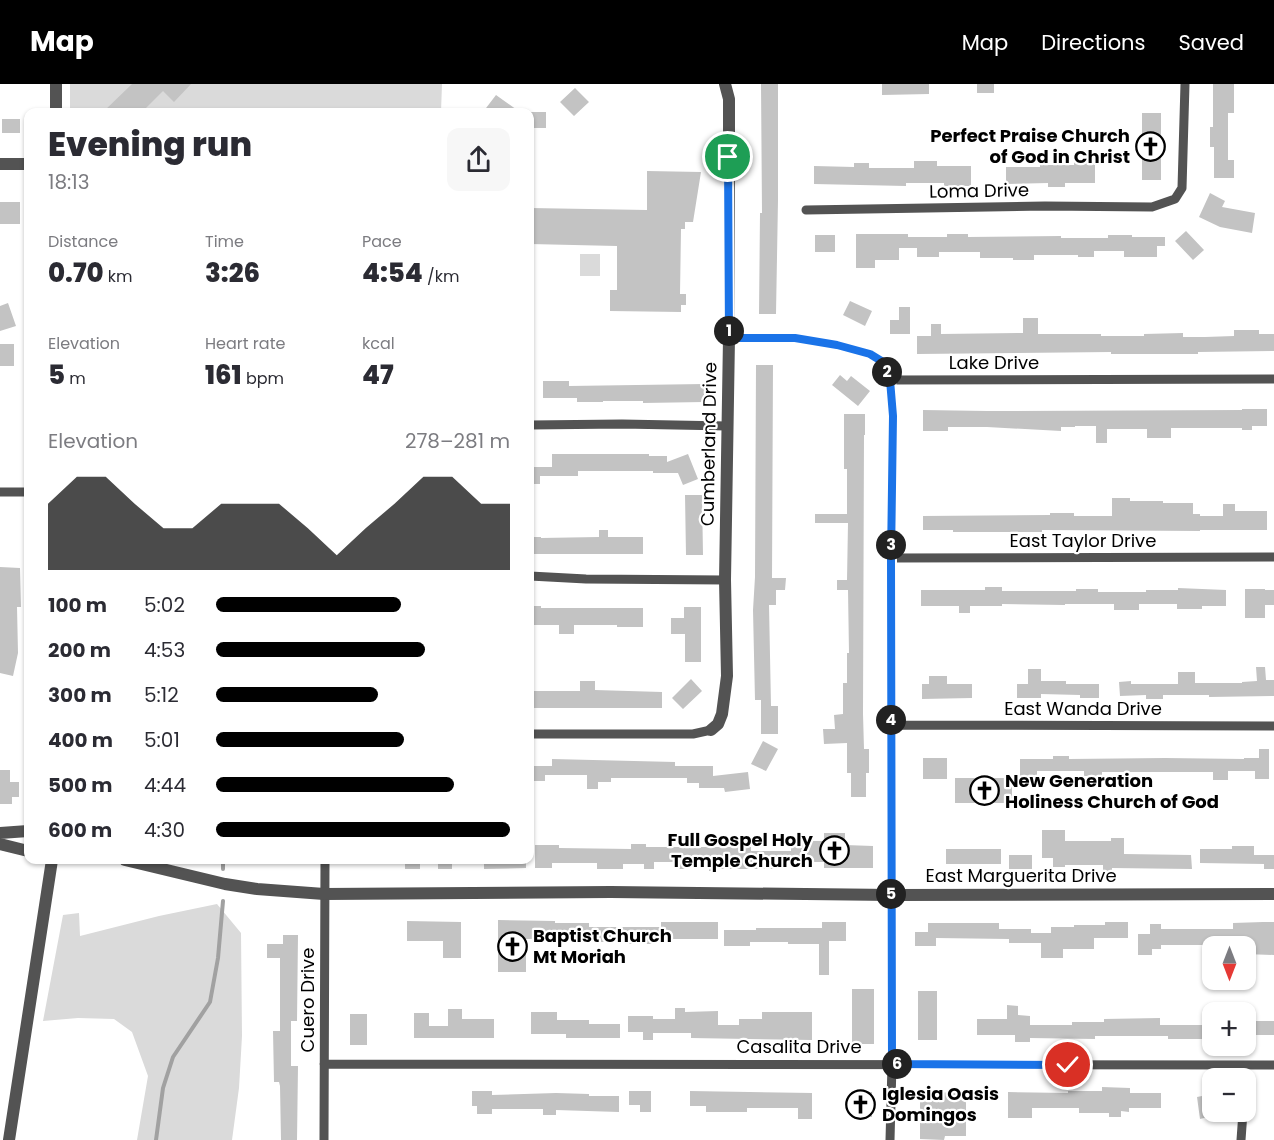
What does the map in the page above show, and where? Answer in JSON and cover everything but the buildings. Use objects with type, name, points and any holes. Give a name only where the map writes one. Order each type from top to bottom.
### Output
[{"type":"street","points":[[56,84],[56,108]]},
{"type":"street","name":"Cumberland Drive","points":[[711,730],[718,724],[722,714],[726,676],[729,99],[725,84]]},
{"type":"street","name":"Loma Drive","points":[[806,210],[1045,206],[1152,207],[1174,199],[1182,188],[1185,84]]},
{"type":"street","points":[[0,164],[24,164]]},
{"type":"street","points":[[729,338],[795,338],[837,345],[870,354],[883,362],[890,380],[893,416],[890,1140]]},
{"type":"street","name":"Lake Drive","points":[[890,380],[1274,379]]},
{"type":"street","points":[[534,425],[728,426]]},
{"type":"street","points":[[0,492],[24,492]]},
{"type":"street","name":"East Taylor Drive","points":[[891,558],[1274,557]]},
{"type":"street","points":[[534,576],[725,580]]},
{"type":"street","name":"East Wanda Drive","points":[[891,725],[1274,726]]},
{"type":"street","points":[[534,734],[693,735],[711,730]]},
{"type":"street","points":[[0,833],[24,831]]},
{"type":"street","points":[[0,844],[24,850]]},
{"type":"street","points":[[9,1140],[51,864]]},
{"type":"street","name":"East Marguerita Drive","points":[[142,864],[257,890],[324,894],[622,892],[891,895],[1274,894]]},
{"type":"street","name":"Cuero Drive","points":[[324,1140],[325,864]]},
{"type":"street","name":"Casalita Drive","points":[[324,1064],[1274,1065]]},
{"type":"street","points":[[1241,1140],[1242,1122]]},
{"type":"shaded area","points":[[70,84],[442,84],[441,108],[70,108]]},
{"type":"shaded area","points":[[580,254],[600,254],[600,276],[580,276]]},
{"type":"shaded area","points":[[217,904],[241,933],[242,1036],[239,1088],[232,1140],[137,1140],[148,1076],[132,1032],[114,1019],[78,1018],[43,1021],[63,915],[79,913],[80,936]]},
{"type":"waterway","points":[[223,864],[223,869]]},
{"type":"waterway","points":[[156,1140],[163,1088],[173,1057],[210,1002],[218,958],[223,901]]},
{"type":"place","name":"Perfect Praise Church of God in Christ","points":[[1151,146]]},
{"type":"place","name":"New Generation Holiness Church of God","points":[[984,791]]},
{"type":"place","name":"Full Gospel Holy Temple Church","points":[[834,850]]},
{"type":"place","name":"Baptist Church Mt Moriah","points":[[512,946]]},
{"type":"place","name":"Iglesia Oasis Domingos","points":[[861,1104]]},
{"type":"route","points":[[728,157],[729,338],[795,338],[837,345],[870,354],[883,362],[890,380],[893,416],[892,1064],[1068,1065]]}]
